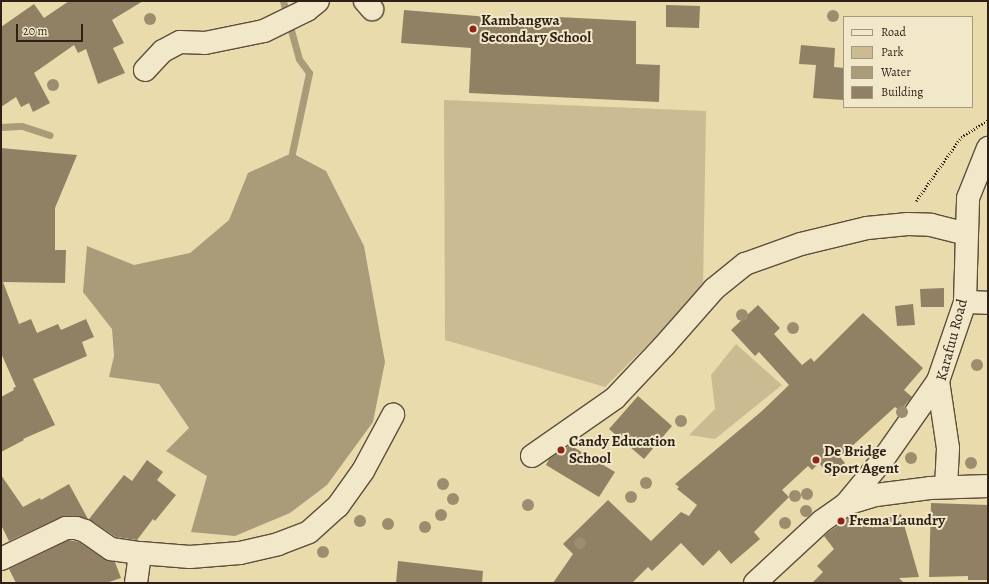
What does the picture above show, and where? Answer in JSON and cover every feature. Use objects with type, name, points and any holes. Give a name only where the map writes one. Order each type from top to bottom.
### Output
[{"type":"street","points":[[145,70],[163,51],[180,42],[205,43],[264,31],[306,10],[318,1]]},
{"type":"street","name":"Karafuu Road","points":[[946,487],[948,448],[938,381],[965,302],[968,198],[988,148]]},
{"type":"street","points":[[532,456],[615,398],[664,346],[714,289],[745,264],[801,244],[867,228],[908,224],[930,225],[966,234]]},
{"type":"street","points":[[965,302],[988,303]]},
{"type":"street","points":[[755,583],[822,521],[846,504],[884,458],[938,381]]},
{"type":"street","points":[[1,559],[66,528],[76,528],[85,531],[112,549],[190,558],[240,553],[278,544],[309,532],[338,506],[363,471],[393,415]]},
{"type":"street","points":[[846,504],[876,495],[946,487],[988,486]]},
{"type":"street","points":[[136,583],[140,553]]},
{"type":"path","points":[[913,204],[961,137],[988,120]]},
{"type":"green space","points":[[444,100],[706,111],[703,290],[605,387],[445,340]]},
{"type":"green space","points":[[736,344],[782,385],[715,439],[689,435],[715,409],[711,375]]},
{"type":"water","points":[[292,153],[326,171],[364,246],[385,362],[373,422],[327,485],[290,513],[235,536],[191,532],[207,476],[166,451],[189,428],[159,384],[109,377],[114,356],[112,329],[83,292],[87,246],[134,265],[190,253],[229,220],[248,173]]},
{"type":"building","points":[[69,1],[143,1],[112,20],[124,43],[113,48],[125,73],[98,84],[86,49],[78,53],[74,45],[34,73],[50,103],[33,112],[29,103],[21,107],[16,97],[1,107],[1,27],[34,4],[44,18]]},
{"type":"building","points":[[666,5],[700,6],[699,28],[666,27]]},
{"type":"building","points":[[404,10],[538,21],[538,16],[636,21],[636,64],[660,65],[659,102],[469,93],[471,48],[401,43]]},
{"type":"building","points":[[801,45],[835,48],[834,67],[843,68],[843,100],[813,98],[816,65],[799,64]]},
{"type":"building","points":[[1,148],[77,155],[55,208],[55,250],[66,250],[65,283],[3,282],[19,324],[31,319],[37,333],[58,324],[61,330],[86,319],[94,337],[82,342],[87,356],[33,379],[55,425],[23,439],[24,440],[1,452],[1,397],[14,390],[13,388],[16,387],[1,353]]},
{"type":"building","points":[[944,288],[944,307],[921,307],[920,289]]},
{"type":"building","points":[[913,304],[915,325],[897,326],[895,306]]},
{"type":"building","points":[[758,305],[780,328],[774,334],[802,365],[811,358],[814,362],[863,313],[923,368],[904,390],[912,397],[900,411],[895,407],[840,457],[845,463],[830,476],[819,463],[812,470],[808,466],[782,490],[789,497],[754,532],[760,539],[731,564],[719,550],[703,566],[681,543],[652,571],[648,567],[632,583],[553,583],[573,554],[563,544],[608,500],[651,541],[681,512],[689,516],[697,505],[677,489],[679,487],[675,484],[762,411],[789,385],[759,352],[755,356],[731,330]]},
{"type":"building","points":[[638,396],[672,426],[644,459],[609,429]]},
{"type":"building","name":"Candy Education School","points":[[570,445],[615,472],[599,497],[546,465],[549,459]]},
{"type":"building","points":[[147,460],[163,472],[157,480],[176,495],[155,521],[153,519],[137,540],[116,537],[89,519],[124,475],[132,481]]},
{"type":"building","points":[[1,475],[23,507],[40,498],[41,500],[69,484],[88,519],[76,516],[61,517],[9,541],[1,525]]},
{"type":"building","points":[[931,503],[988,505],[988,580],[968,580],[968,576],[929,577]]},
{"type":"building","points":[[901,514],[919,577],[899,578],[904,583],[812,583],[823,572],[817,566],[834,549],[824,536],[830,531],[850,517],[858,526]]},
{"type":"building","points":[[69,540],[79,542],[104,559],[115,562],[121,578],[106,583],[16,583],[9,569]]},
{"type":"building","points":[[398,561],[483,571],[482,583],[396,583]]},
{"type":"waterway","points":[[283,1],[299,59],[309,73],[292,153]]},
{"type":"waterway","points":[[1,127],[19,126]]},
{"type":"waterway","points":[[22,126],[50,135]]},
{"type":"place","name":"Kambangwa Secondary School","points":[[473,29]]},
{"type":"place","name":"Candy Education School","points":[[561,450]]},
{"type":"place","name":"De Bridge Sport Agent","points":[[816,460]]},
{"type":"place","name":"Frema Laundry","points":[[841,521]]}]
